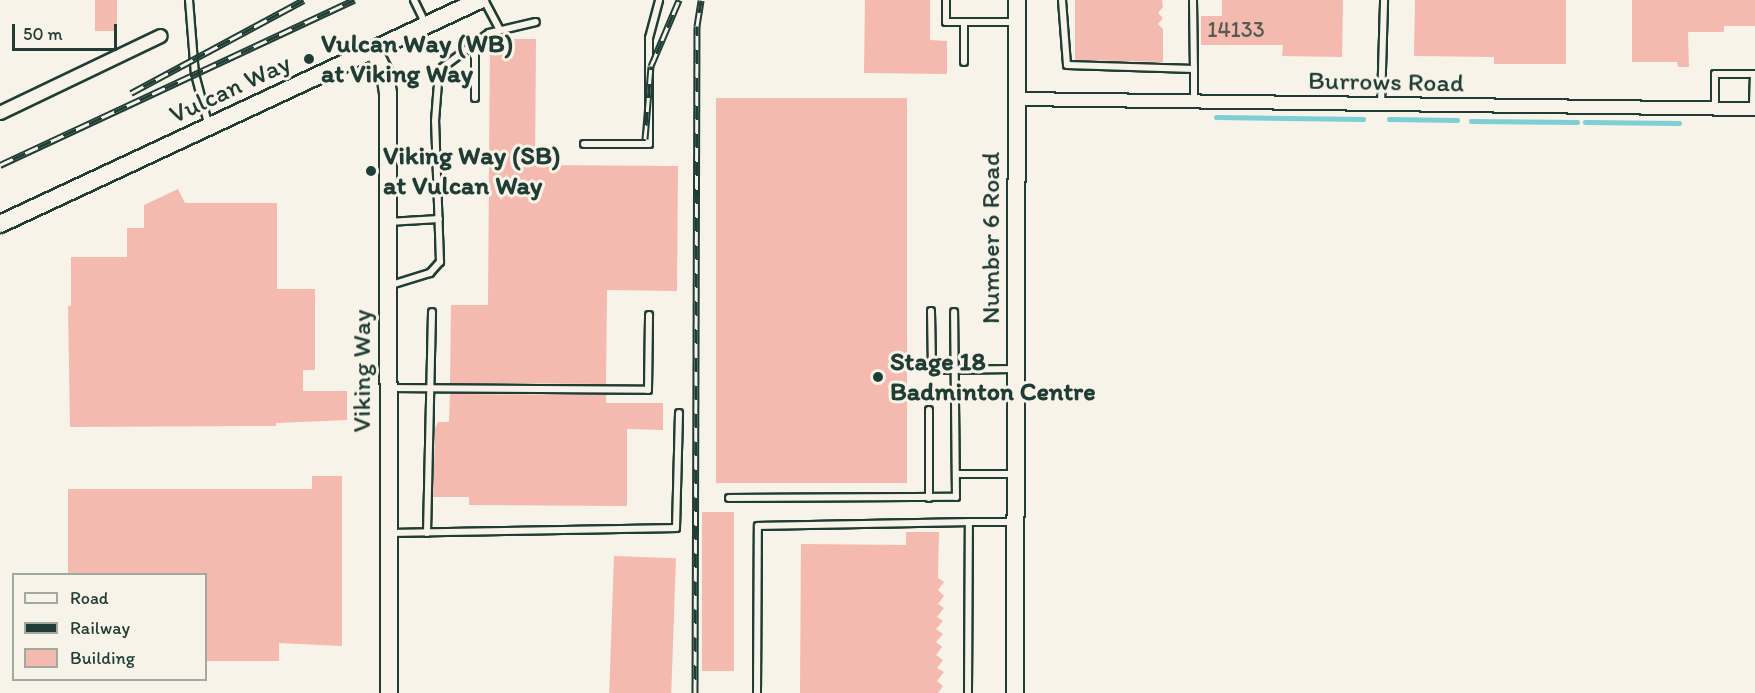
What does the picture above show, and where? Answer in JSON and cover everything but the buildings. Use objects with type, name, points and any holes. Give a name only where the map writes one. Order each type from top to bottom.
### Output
[{"type":"street","name":"Vulcan Way","points":[[0,224],[482,0]]},
{"type":"street","name":"Number 6 Road","points":[[1015,693],[1017,0]]},
{"type":"street","points":[[0,113],[161,36]]},
{"type":"street","name":"Viking Way","points":[[374,52],[385,74],[388,94],[389,693]]},
{"type":"street","name":"Burrows Road","points":[[1016,99],[1754,109]]},
{"type":"lane","points":[[189,0],[192,57],[209,127]]},
{"type":"lane","points":[[414,0],[426,26]]},
{"type":"lane","points":[[482,0],[500,30]]},
{"type":"lane","points":[[584,144],[649,144],[649,38],[659,0]]},
{"type":"lane","points":[[946,0],[946,22],[1017,22]]},
{"type":"lane","points":[[1062,0],[1063,55],[1067,65],[1194,69]]},
{"type":"lane","points":[[1193,0],[1194,102]]},
{"type":"lane","points":[[1381,104],[1384,0]]},
{"type":"lane","points":[[388,285],[430,273],[441,262],[436,78],[439,70],[475,44],[500,30],[536,22]]},
{"type":"lane","points":[[964,22],[964,62]]},
{"type":"lane","points":[[475,44],[475,98]]},
{"type":"lane","points":[[1715,109],[1715,74],[1754,74],[1754,109]]},
{"type":"lane","points":[[388,222],[439,219]]},
{"type":"lane","points":[[931,311],[932,370],[1016,369]]},
{"type":"lane","points":[[427,533],[432,312]]},
{"type":"lane","points":[[729,498],[956,497],[954,312]]},
{"type":"lane","points":[[387,388],[648,390],[650,315]]},
{"type":"lane","points":[[929,410],[929,498]]},
{"type":"lane","points":[[388,533],[676,528],[679,413]]},
{"type":"lane","points":[[956,474],[1016,474]]},
{"type":"lane","points":[[968,693],[969,522]]},
{"type":"lane","points":[[757,693],[758,526],[1015,522]]},
{"type":"waterway","points":[[1216,117],[1363,119]]},
{"type":"waterway","points":[[1389,119],[1457,120]]},
{"type":"waterway","points":[[1471,121],[1577,122]]},
{"type":"waterway","points":[[1585,122],[1679,123]]},
{"type":"railway","points":[[131,93],[304,0]]},
{"type":"railway","points":[[0,165],[354,0]]},
{"type":"railway","points":[[645,139],[651,66],[679,0]]},
{"type":"railway","points":[[695,693],[697,26],[701,0]]},
{"type":"place","name":"Vulcan Way (WB) at Viking Way","points":[[309,59]]},
{"type":"place","name":"Viking Way (SB) at Vulcan Way","points":[[371,171]]},
{"type":"place","name":"Stage 18 Badminton Centre","points":[[878,377]]}]
